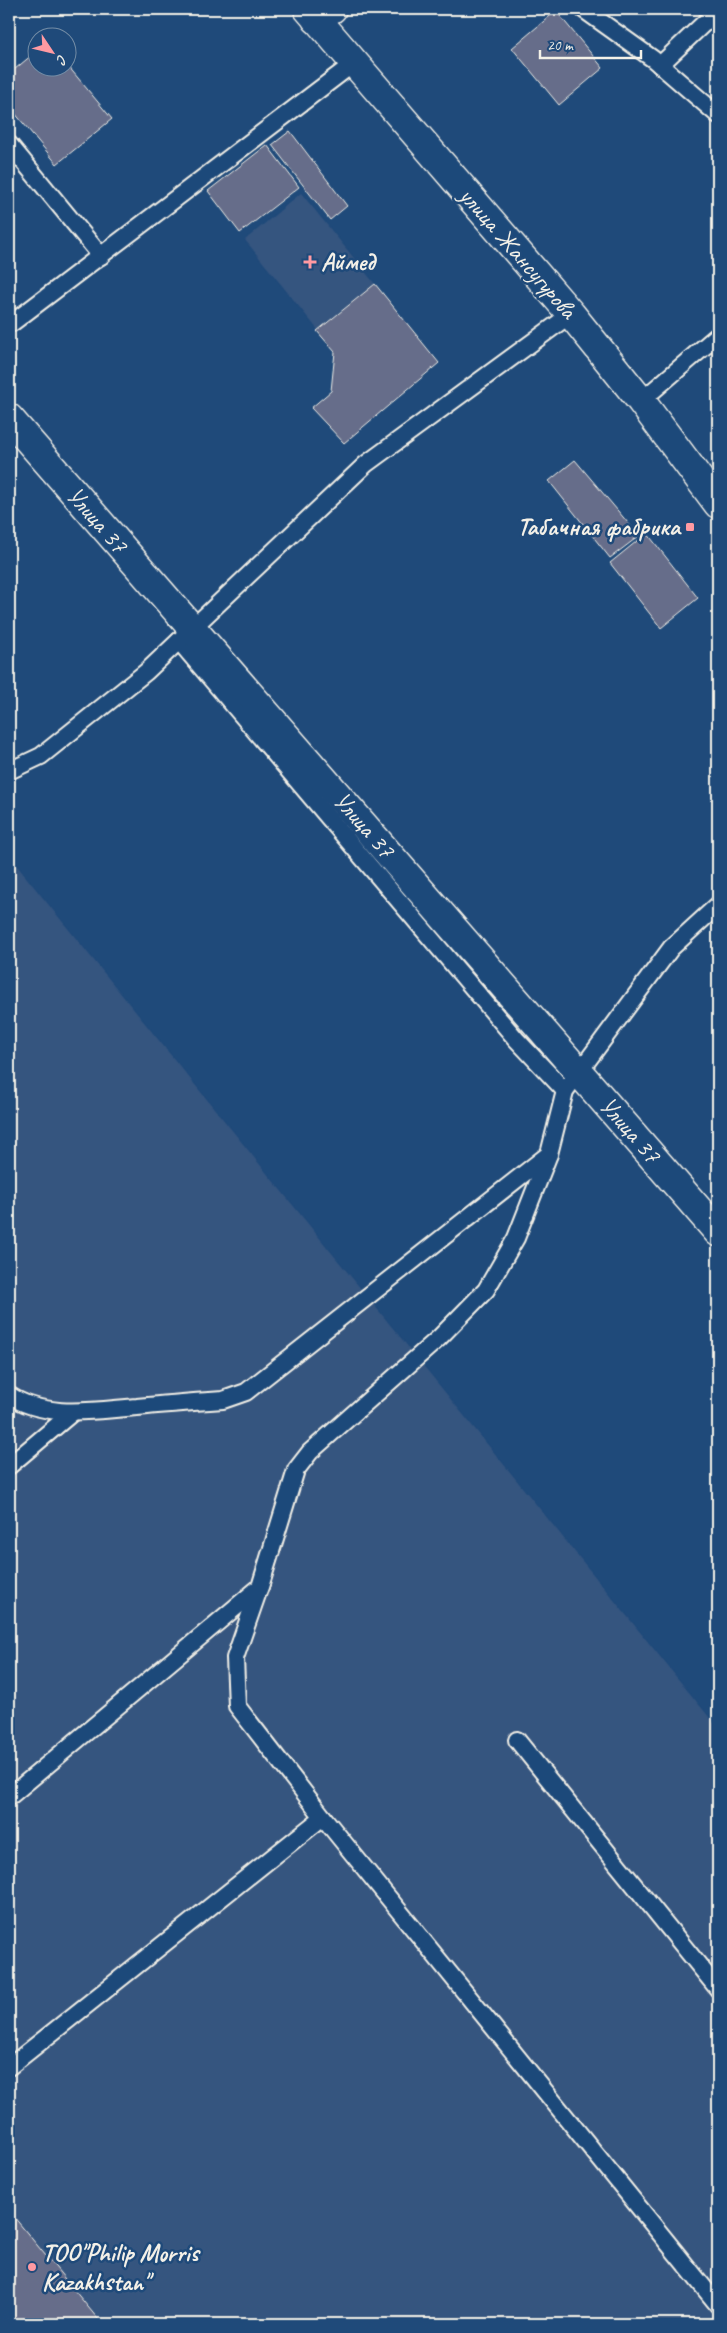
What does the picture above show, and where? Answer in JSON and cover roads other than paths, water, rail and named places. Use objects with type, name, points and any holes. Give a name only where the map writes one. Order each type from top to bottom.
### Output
[{"type":"street","name":"улица Жансугурова","points":[[319,12],[354,63],[571,314],[641,401],[718,504]]},
{"type":"street","name":"Улица 37","points":[[9,418],[718,1232]]},
{"type":"lane","points":[[583,9],[660,65],[718,115]]},
{"type":"lane","points":[[660,65],[718,10]]},
{"type":"lane","points":[[9,322],[12,323],[354,63]]},
{"type":"lane","points":[[9,144],[101,256]]},
{"type":"lane","points":[[9,771],[41,756],[146,672],[366,464],[571,314]]},
{"type":"lane","points":[[641,401],[718,335]]},
{"type":"lane","points":[[179,641],[516,1039],[565,1091]]},
{"type":"lane","points":[[718,905],[671,948],[565,1091],[549,1154],[516,1238],[486,1290],[439,1338],[310,1452],[296,1470],[260,1587],[235,1658],[237,1706],[323,1817],[718,2305]]},
{"type":"lane","points":[[9,1395],[17,1400],[43,1408],[73,1412],[222,1400],[246,1392],[549,1154]]},
{"type":"lane","points":[[9,1466],[73,1412]]},
{"type":"lane","points":[[9,1797],[260,1587]]},
{"type":"lane","points":[[517,1740],[718,1988]]},
{"type":"lane","points":[[9,2067],[323,1817]]},
{"type":"place","name":"Аймед","points":[[310,262]]},
{"type":"place","name":"Табачная фабрика","points":[[690,527]]},
{"type":"place","name":"ТОО\"Philip Morris Kazakhstan\"","points":[[32,2267]]}]
